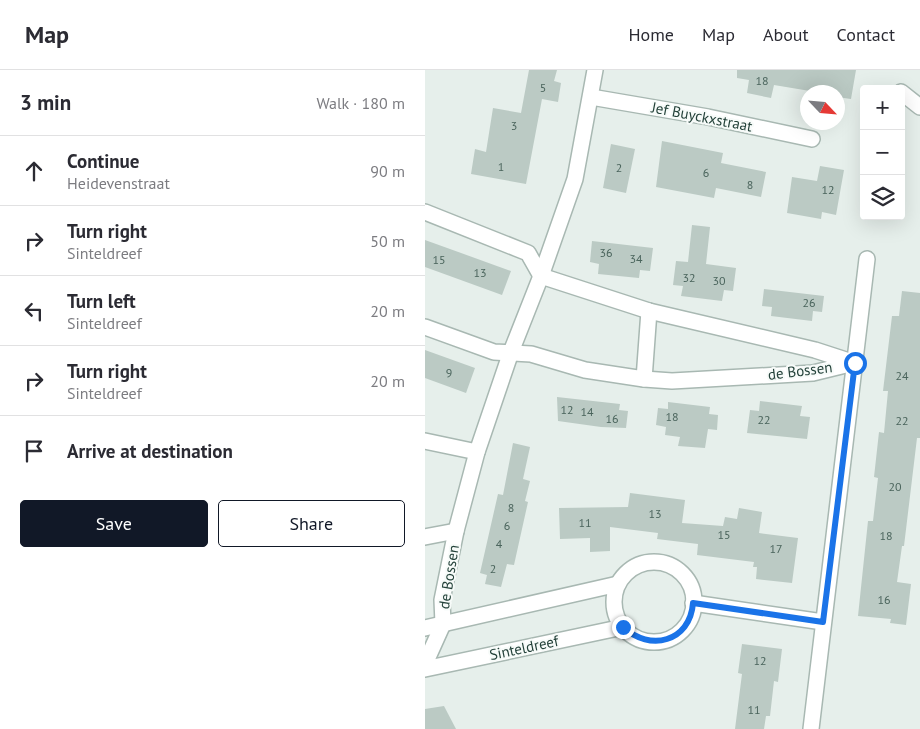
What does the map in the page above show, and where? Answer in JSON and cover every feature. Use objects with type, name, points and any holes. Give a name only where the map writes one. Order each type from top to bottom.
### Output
[{"type":"street","points":[[541,276],[575,179],[595,70]]},
{"type":"street","points":[[905,95],[920,107]]},
{"type":"street","name":"Jef Buyckxstraat","points":[[591,97],[708,117],[812,139]]},
{"type":"street","points":[[425,212],[528,253],[541,276]]},
{"type":"street","points":[[811,729],[867,259]]},
{"type":"street","name":"de Bossen","points":[[443,624],[442,600],[456,531],[477,452],[511,352],[541,276],[649,311],[815,350],[855,363]]},
{"type":"street","points":[[644,379],[649,311]]},
{"type":"street","name":"de Bossen","points":[[425,327],[494,352],[531,354],[585,370],[644,379],[672,381],[813,373],[855,363]]},
{"type":"street","points":[[425,441],[477,452]]},
{"type":"street","name":"de Bossen","points":[[425,537],[456,531]]},
{"type":"street","points":[[652,562],[672,566],[681,572],[692,590],[693,603],[688,622],[682,630],[673,637],[652,642],[641,640],[631,635],[623,627],[615,614],[614,599],[618,584],[624,575],[637,566],[652,562]]},
{"type":"street","points":[[425,628],[618,584]]},
{"type":"street","points":[[693,603],[823,622]]},
{"type":"street","points":[[425,664],[443,624]]},
{"type":"street","name":"Sinteldreef","points":[[425,668],[623,627]]},
{"type":"building","points":[[529,70],[557,70],[554,81],[561,83],[558,102],[542,99],[526,184],[471,174],[475,149],[486,152],[493,108],[521,113]]},
{"type":"building","points":[[737,70],[856,70],[851,99],[845,98],[845,85],[800,85],[800,89],[774,85],[771,98],[747,93],[749,80],[737,78]]},
{"type":"building","points":[[662,141],[723,153],[721,163],[766,172],[761,197],[716,188],[714,198],[656,187]]},
{"type":"building","points":[[611,144],[635,149],[626,193],[603,188]]},
{"type":"building","points":[[820,166],[844,170],[836,215],[822,212],[821,219],[787,213],[792,177],[817,181]]},
{"type":"building","points":[[692,225],[710,227],[706,264],[736,268],[733,291],[724,290],[722,301],[681,296],[683,286],[673,285],[676,261],[688,262]]},
{"type":"building","points":[[425,240],[511,271],[502,295],[425,267]]},
{"type":"building","points":[[592,241],[653,248],[650,271],[640,270],[639,278],[598,274],[599,264],[590,262]]},
{"type":"building","points":[[764,289],[824,296],[822,312],[813,311],[812,321],[771,316],[772,307],[762,306]]},
{"type":"building","points":[[902,291],[920,293],[920,438],[917,438],[904,546],[902,546],[897,582],[911,584],[906,625],[890,623],[891,619],[858,616],[868,521],[873,521],[878,478],[874,477],[879,432],[884,433],[888,391],[883,391],[892,316],[899,316]]},
{"type":"building","points":[[425,350],[475,368],[466,393],[425,378]]},
{"type":"building","points":[[557,397],[620,404],[619,410],[628,411],[626,428],[601,427],[558,421]]},
{"type":"building","points":[[760,401],[802,406],[800,416],[810,417],[807,439],[747,433],[750,410],[759,411]]},
{"type":"building","points":[[668,402],[710,407],[709,414],[718,415],[717,430],[708,429],[705,448],[678,446],[680,437],[665,435],[666,427],[656,425],[658,408],[668,409]]},
{"type":"building","points":[[513,443],[530,447],[523,479],[530,481],[525,501],[528,502],[514,565],[507,564],[501,587],[485,584],[487,575],[480,573],[498,494],[503,495]]},
{"type":"building","points":[[630,493],[685,500],[682,523],[723,526],[725,517],[737,519],[739,508],[762,512],[759,533],[798,538],[792,583],[756,579],[757,567],[753,567],[754,562],[697,555],[698,544],[657,539],[658,533],[610,527],[610,551],[590,552],[590,538],[560,539],[559,508],[628,507]]},
{"type":"building","points":[[742,644],[782,649],[778,682],[774,681],[770,716],[766,716],[764,729],[735,729],[742,674],[738,673]]},
{"type":"building","points":[[444,706],[456,729],[425,729],[425,709]]},
{"type":"route","points":[[623,627],[631,635],[641,640],[662,641],[673,637],[682,630],[688,622],[693,603],[823,622],[855,363]]}]
